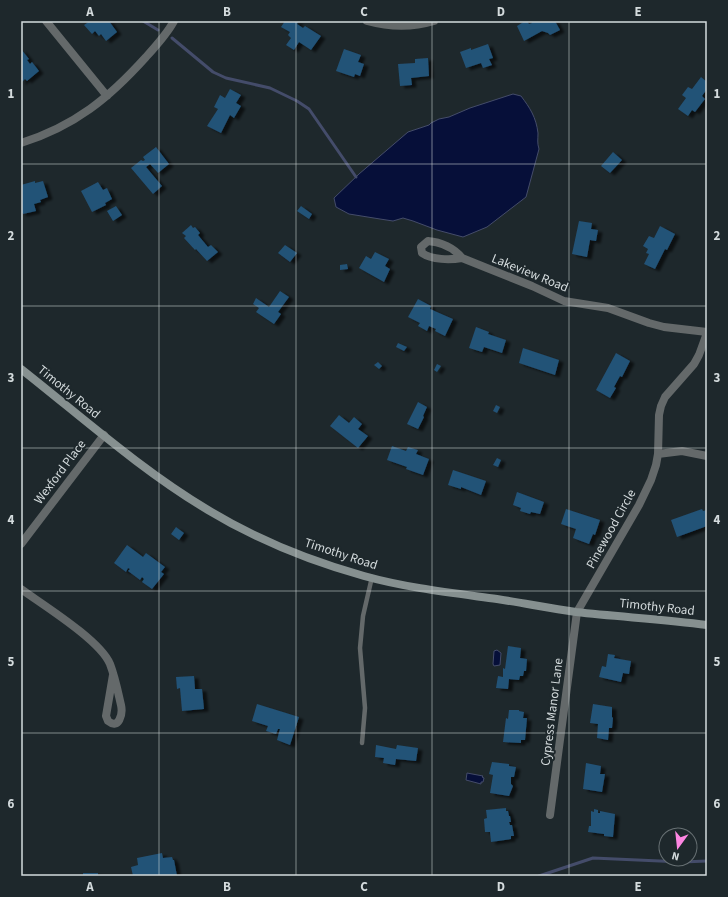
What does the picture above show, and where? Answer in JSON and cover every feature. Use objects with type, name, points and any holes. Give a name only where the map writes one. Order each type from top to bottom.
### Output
[{"type":"main road","name":"Timothy Road","points":[[21,369],[159,478],[207,510],[284,548],[318,561],[372,578],[406,585],[577,612],[646,617],[707,625]]},
{"type":"street","points":[[46,21],[107,96]]},
{"type":"street","points":[[21,143],[61,128],[92,108],[127,78],[151,52],[174,21]]},
{"type":"street","points":[[367,21],[399,27],[414,26],[434,21]]},
{"type":"street","name":"Lakeview Road","points":[[462,258],[532,286],[564,301],[608,308],[664,327],[707,332]]},
{"type":"street","name":"Pinewood Circle","points":[[577,612],[639,505],[651,480],[658,454],[659,415],[661,406],[665,398],[699,356],[707,332]]},
{"type":"street","name":"Wexford Place","points":[[21,544],[104,435]]},
{"type":"street","points":[[658,454],[682,451],[707,456]]},
{"type":"street","points":[[21,589],[68,623],[98,648],[109,664],[113,675],[122,711],[120,719],[115,723],[108,721],[106,716],[113,675]]},
{"type":"street","name":"Cypress Manor Lane","points":[[550,815],[577,612]]},
{"type":"lane","points":[[362,743],[365,708],[360,648],[364,616],[372,578]]},
{"type":"shaded area","points":[[513,94],[521,96],[532,113],[537,127],[539,149],[526,197],[487,227],[463,237],[403,218],[393,221],[349,214],[336,207],[334,198],[359,174],[408,132],[429,125],[439,119],[449,117],[470,108]]},
{"type":"shaded area","points":[[497,650],[501,653],[500,665],[494,666],[494,651]]},
{"type":"shaded area","points":[[467,773],[483,776],[483,782],[481,782],[481,784],[466,780]]},
{"type":"building","points":[[90,21],[109,21],[117,32],[106,41],[101,34],[99,36],[95,31],[92,34],[84,25]]},
{"type":"building","points":[[285,21],[299,21],[297,24],[303,28],[305,26],[321,36],[311,50],[299,42],[294,50],[286,45],[291,38],[288,35],[290,32],[281,27]]},
{"type":"building","points":[[525,21],[529,24],[532,23],[531,21],[555,21],[560,30],[550,35],[542,31],[524,41],[517,26]]},
{"type":"building","points":[[488,44],[493,58],[489,59],[492,65],[483,68],[481,63],[466,68],[460,52]]},
{"type":"building","points":[[21,49],[29,59],[27,60],[30,64],[32,62],[39,71],[27,81],[25,79],[21,83]]},
{"type":"building","points":[[344,49],[361,55],[358,62],[364,64],[360,76],[355,74],[354,77],[336,71]]},
{"type":"building","points":[[428,58],[429,76],[411,78],[412,85],[400,86],[398,64],[415,63],[415,59]]},
{"type":"building","points":[[701,77],[707,82],[707,89],[702,96],[705,99],[695,112],[692,110],[688,116],[678,109],[686,98],[682,95],[688,87],[692,89]]},
{"type":"building","points":[[230,89],[241,95],[236,103],[241,106],[234,118],[230,115],[221,133],[207,126],[218,109],[214,107],[220,95],[225,98]]},
{"type":"building","points":[[156,147],[169,164],[158,173],[150,164],[146,167],[162,186],[153,194],[131,168],[141,160],[145,160],[143,157]]},
{"type":"building","points":[[613,152],[622,160],[610,173],[601,166]]},
{"type":"building","points":[[35,181],[35,183],[43,181],[48,197],[40,200],[41,202],[34,204],[36,211],[21,214],[21,185]]},
{"type":"building","points":[[98,182],[103,190],[107,188],[112,199],[105,203],[106,205],[92,212],[81,191]]},
{"type":"building","points":[[116,206],[122,215],[113,221],[107,211]]},
{"type":"building","points":[[301,206],[312,214],[309,219],[297,211]]},
{"type":"building","points":[[579,221],[592,223],[591,229],[598,230],[596,241],[590,240],[587,257],[572,254]]},
{"type":"building","points":[[191,225],[200,233],[198,235],[208,247],[211,245],[218,252],[207,261],[184,238],[186,236],[182,233]]},
{"type":"building","points":[[660,226],[675,234],[667,250],[665,249],[655,269],[644,264],[649,254],[646,253],[648,249],[643,246],[649,236],[654,238]]},
{"type":"building","points":[[285,245],[297,253],[290,262],[278,253]]},
{"type":"building","points":[[375,252],[389,259],[385,266],[390,269],[384,282],[359,268],[366,256],[371,259]]},
{"type":"building","points":[[347,264],[348,269],[340,270],[340,265]]},
{"type":"building","points":[[280,291],[289,297],[278,312],[281,314],[274,324],[256,312],[259,308],[253,304],[256,298],[269,307]]},
{"type":"building","points":[[418,299],[431,306],[430,309],[453,319],[445,336],[429,326],[427,331],[418,326],[420,323],[408,317]]},
{"type":"building","points":[[476,327],[489,332],[488,334],[506,340],[502,353],[484,347],[482,352],[469,348]]},
{"type":"building","points":[[398,343],[407,347],[404,351],[396,347]]},
{"type":"building","points":[[523,348],[559,360],[555,375],[519,363]]},
{"type":"building","points":[[616,353],[630,361],[622,377],[620,376],[614,387],[616,388],[610,398],[596,390]]},
{"type":"building","points":[[378,362],[382,366],[379,369],[374,365]]},
{"type":"building","points":[[437,364],[441,366],[437,372],[434,370]]},
{"type":"building","points":[[418,402],[427,407],[418,429],[407,424]]},
{"type":"building","points":[[496,405],[500,407],[497,413],[493,411]]},
{"type":"building","points":[[339,415],[349,423],[354,417],[362,424],[358,429],[368,436],[358,448],[330,426]]},
{"type":"building","points":[[392,446],[406,451],[408,447],[418,450],[416,454],[429,459],[423,475],[406,469],[407,467],[387,460]]},
{"type":"building","points":[[497,458],[501,460],[498,467],[493,465]]},
{"type":"building","points":[[453,470],[486,481],[481,495],[461,487],[461,489],[448,485]]},
{"type":"building","points":[[517,492],[544,502],[540,514],[531,512],[530,514],[520,511],[521,508],[513,505]]},
{"type":"building","points":[[566,509],[600,520],[595,535],[593,534],[589,544],[573,538],[576,529],[561,524]]},
{"type":"building","points":[[702,509],[703,511],[707,510],[707,526],[677,537],[671,520]]},
{"type":"building","points":[[176,527],[184,533],[179,540],[171,534]]},
{"type":"building","points":[[127,545],[143,557],[146,553],[165,567],[161,572],[164,574],[152,589],[142,582],[144,579],[142,577],[140,580],[128,571],[130,569],[128,568],[126,572],[114,563]]},
{"type":"building","points":[[508,646],[521,648],[520,658],[527,659],[526,671],[524,671],[523,676],[520,676],[519,680],[509,679],[508,689],[496,688],[498,676],[503,677],[503,668],[505,669]]},
{"type":"building","points":[[608,654],[615,655],[614,658],[631,661],[629,674],[623,673],[621,682],[599,677],[602,666],[606,667]]},
{"type":"building","points":[[194,676],[195,689],[202,689],[204,709],[182,711],[180,688],[177,689],[176,677]]},
{"type":"building","points":[[257,704],[299,717],[290,745],[277,740],[280,729],[278,729],[276,734],[266,731],[268,726],[252,721]]},
{"type":"building","points":[[593,704],[612,707],[612,728],[609,728],[608,740],[597,738],[598,724],[590,723]]},
{"type":"building","points":[[509,710],[519,710],[524,712],[523,718],[527,718],[525,740],[521,740],[521,743],[503,742],[506,718],[508,719]]},
{"type":"building","points":[[376,745],[396,749],[397,745],[418,748],[416,761],[396,759],[395,765],[383,763],[384,758],[375,757]]},
{"type":"building","points":[[492,762],[509,764],[509,766],[516,767],[514,777],[511,777],[511,784],[513,786],[509,796],[490,793],[493,775],[489,774]]},
{"type":"building","points":[[586,763],[601,766],[600,774],[605,774],[602,792],[583,789]]},
{"type":"building","points":[[506,808],[506,811],[508,811],[510,816],[511,822],[509,822],[510,825],[512,825],[514,836],[511,836],[511,839],[491,842],[490,832],[485,832],[484,819],[487,818],[486,810]]},
{"type":"building","points":[[594,809],[598,810],[598,813],[600,813],[600,811],[615,814],[613,837],[588,832],[589,826],[591,826],[591,811],[594,812]]},
{"type":"building","points":[[162,853],[163,858],[172,857],[174,860],[177,876],[133,876],[131,867],[138,865],[137,858]]},
{"type":"building","points":[[83,873],[98,873],[98,876],[83,876]]},
{"type":"waterway","points":[[143,21],[158,30]]},
{"type":"waterway","points":[[172,38],[213,72],[226,78],[270,88],[297,101],[309,109],[356,177]]},
{"type":"waterway","points":[[539,876],[593,858],[682,862],[707,861]]}]
